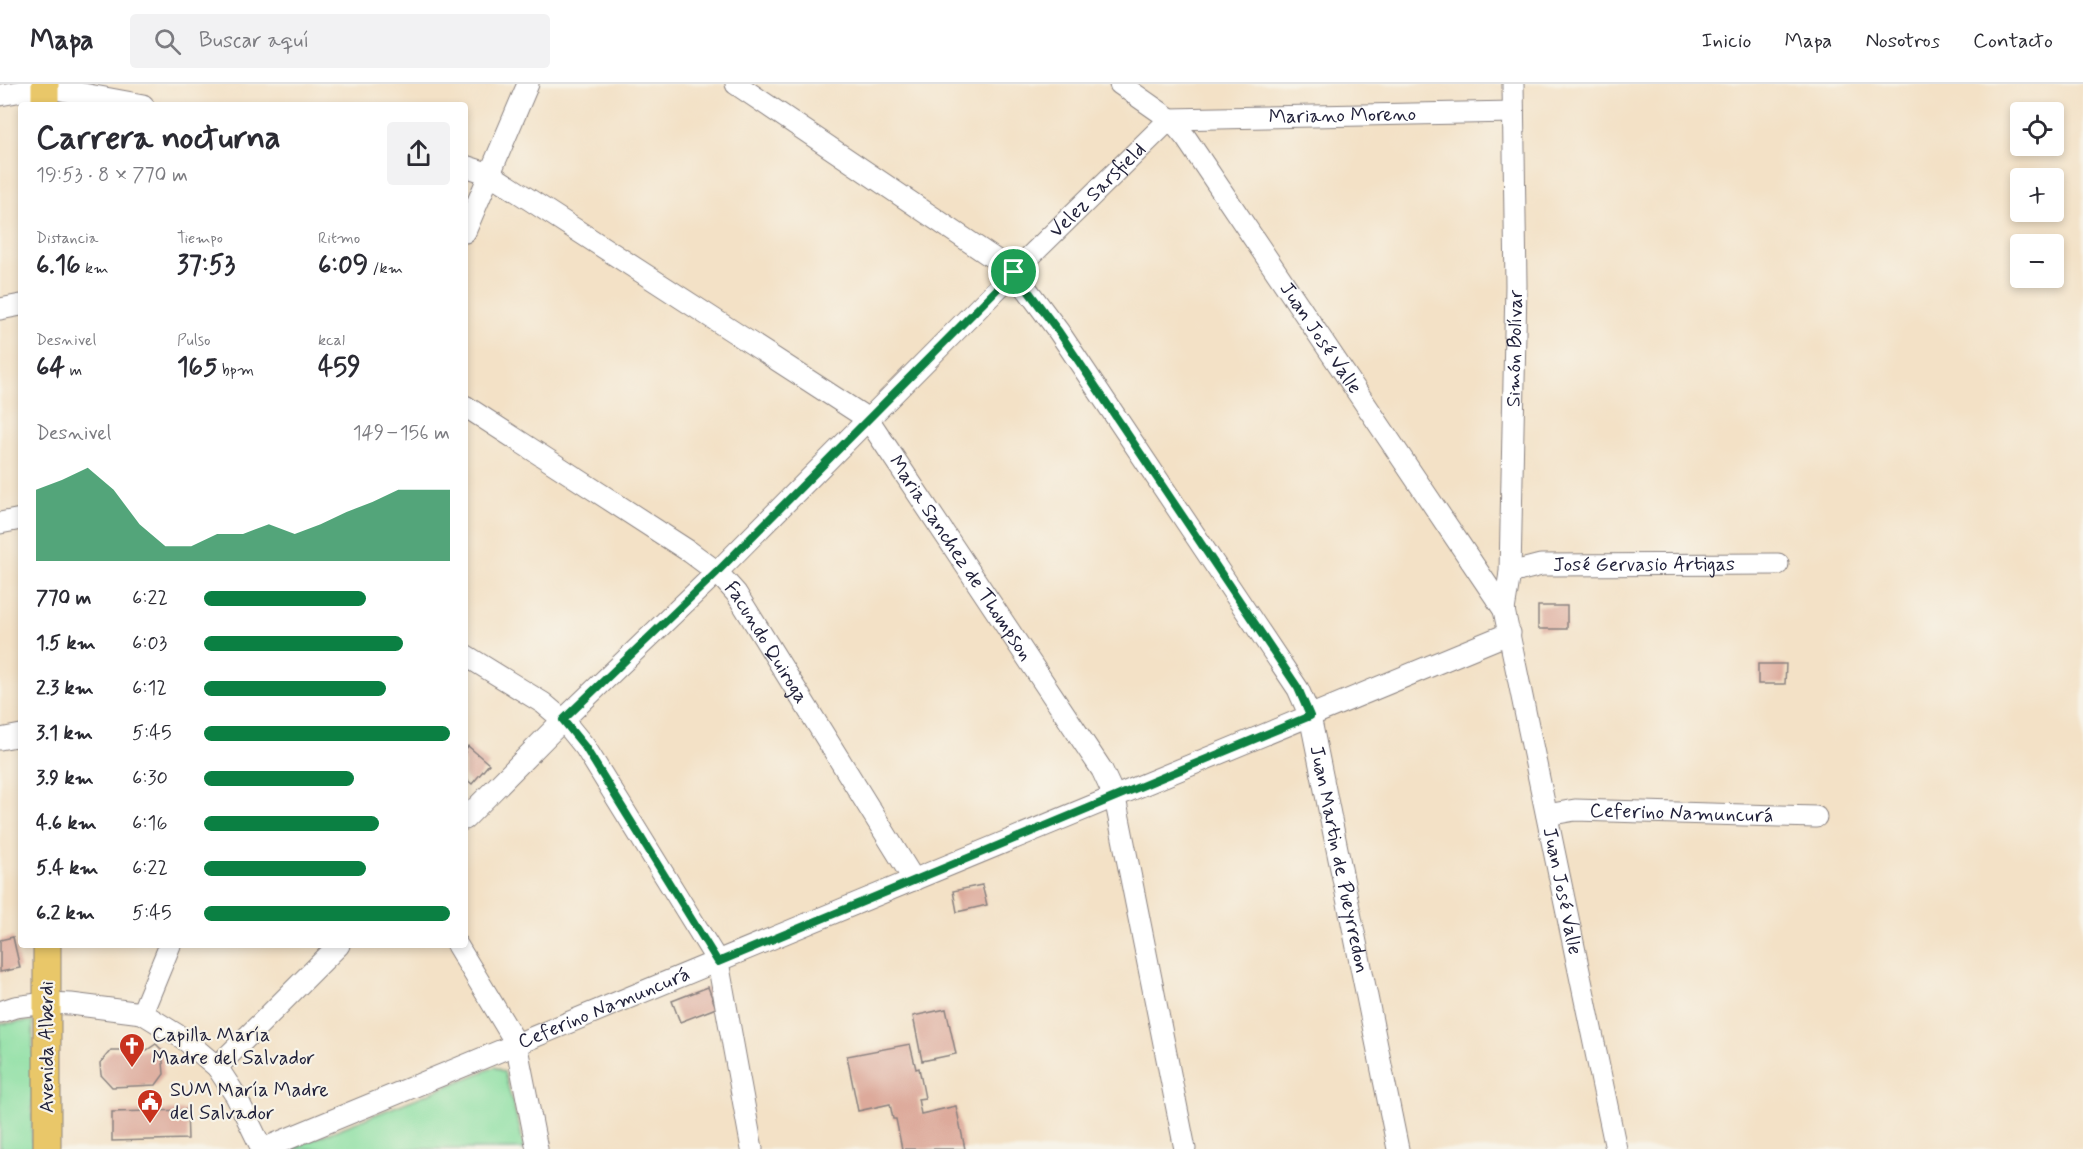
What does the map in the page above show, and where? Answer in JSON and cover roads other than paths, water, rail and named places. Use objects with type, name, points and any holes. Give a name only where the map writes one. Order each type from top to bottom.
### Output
[{"type":"main road","name":"Avenida Alberdi","points":[[47,948],[48,1149]]},
{"type":"street","points":[[468,225],[528,84]]},
{"type":"street","name":"Juan Martin de Pueyrredon","points":[[736,84],[1014,272],[1059,332],[1298,688],[1310,716],[1398,1149]]},
{"type":"street","name":"Juan José Valle","points":[[1120,84],[1170,119],[1186,138],[1504,610],[1616,1149]]},
{"type":"street","name":"Simón Bolívar","points":[[1504,610],[1510,573],[1516,285],[1513,84]]},
{"type":"street","points":[[0,95],[45,92],[120,102]]},
{"type":"street","name":"Mariano Moreno","points":[[1170,119],[1513,112]]},
{"type":"street","name":"Velez Sarsfield","points":[[468,816],[563,720],[717,572],[1014,272],[1170,119]]},
{"type":"street","name":"Maria Sanchez de Thompson","points":[[468,167],[490,174],[868,419],[1102,770],[1115,798],[1185,1149]]},
{"type":"street","points":[[0,309],[18,306]]},
{"type":"street","name":"Facundo Quiroga","points":[[468,408],[690,552],[717,572],[736,593],[914,880]]},
{"type":"street","points":[[0,523],[18,520]]},
{"type":"street","name":"José Gervasio Artigas","points":[[1510,573],[1541,565],[1778,564]]},
{"type":"street","name":"Ceferino Namuncurá","points":[[263,1149],[1510,633]]},
{"type":"street","points":[[468,657],[543,703],[563,720],[585,747],[718,962],[752,1149]]},
{"type":"street","points":[[0,739],[18,736]]},
{"type":"street","name":"Ceferino Namuncurá","points":[[1547,815],[1575,810],[1816,817]]},
{"type":"street","points":[[142,1012],[169,948]]},
{"type":"street","points":[[217,1067],[336,948]]},
{"type":"street","points":[[459,948],[516,1043],[537,1149]]},
{"type":"street","points":[[0,1012],[15,1006],[46,1003],[142,1012],[184,1039],[217,1067],[237,1096],[263,1149]]},
{"type":"place","name":"Capilla María Madre del Salvador","points":[[132,1069]]},
{"type":"place","name":"SUM María Madre del Salvador","points":[[150,1125]]}]
